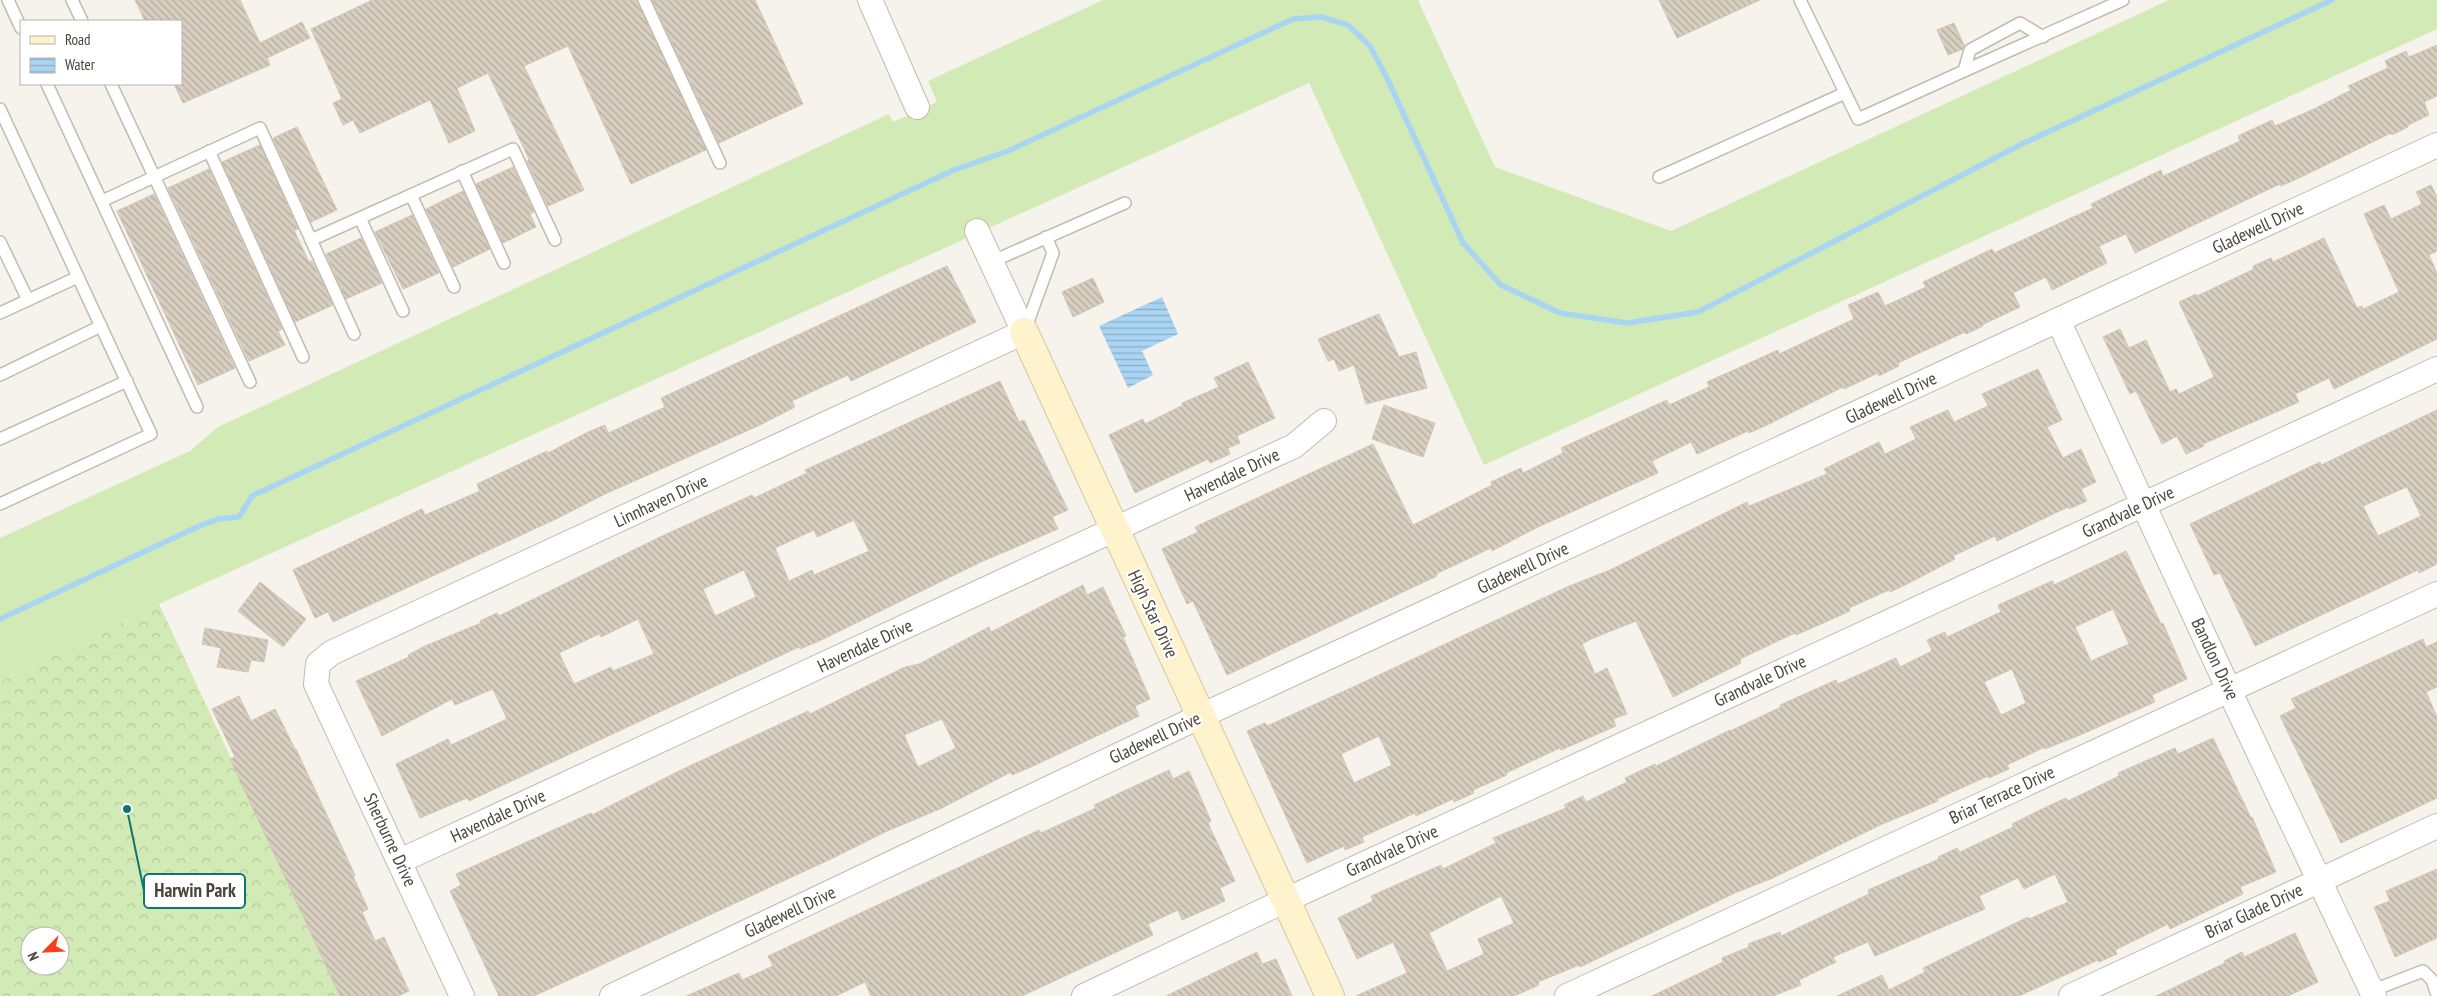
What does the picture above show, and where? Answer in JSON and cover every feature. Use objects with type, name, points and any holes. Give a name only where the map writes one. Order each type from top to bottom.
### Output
[{"type":"street","points":[[870,0],[917,106]]},
{"type":"street","name":"Gladewell Drive","points":[[612,996],[1201,716],[2437,145]]},
{"type":"street","name":"High Star Drive","points":[[977,231],[1330,996]]},
{"type":"street","name":"Bandlon Drive","points":[[2058,320],[2372,994]]},
{"type":"street","name":"Linnhaven Drive","points":[[316,684],[318,664],[331,653],[1024,332]]},
{"type":"street","name":"Grandvale Drive","points":[[1084,996],[1286,900],[2437,369]]},
{"type":"street","name":"Havendale Drive","points":[[400,860],[1294,446],[1324,421]]},
{"type":"street","name":"Briar Terrace Drive","points":[[1567,996],[2437,594]]},
{"type":"street","name":"Sherburne Drive","points":[[316,684],[462,996]]},
{"type":"street","name":"Briar Glade Drive","points":[[2071,996],[2437,826]]},
{"type":"lane","points":[[8,0],[20,26]]},
{"type":"lane","points":[[72,0],[82,20]]},
{"type":"lane","points":[[644,0],[720,163]]},
{"type":"lane","points":[[1800,0],[1858,119],[2123,0]]},
{"type":"lane","points":[[1964,71],[1970,50],[2020,22],[2043,37]]},
{"type":"lane","points":[[47,85],[197,407]]},
{"type":"lane","points":[[111,85],[250,382]]},
{"type":"lane","points":[[1659,177],[1845,93]]},
{"type":"lane","points":[[0,109],[151,434],[0,504]]},
{"type":"lane","points":[[102,201],[154,175],[260,128],[354,334]]},
{"type":"lane","points":[[311,240],[513,148],[555,240]]},
{"type":"lane","points":[[209,151],[303,357]]},
{"type":"lane","points":[[462,171],[504,263]]},
{"type":"lane","points":[[411,195],[454,287]]},
{"type":"lane","points":[[991,262],[1125,203]]},
{"type":"lane","points":[[360,218],[403,311]]},
{"type":"lane","points":[[1024,332],[1053,253],[1046,237]]},
{"type":"lane","points":[[0,242],[28,300]]},
{"type":"lane","points":[[0,313],[78,277]]},
{"type":"lane","points":[[0,374],[101,326]]},
{"type":"lane","points":[[0,439],[127,381]]},
{"type":"lane","points":[[2372,994],[2423,972],[2432,980],[2437,995]]},
{"type":"green space","points":[[1103,0],[1418,0],[1495,167],[1671,231],[2169,0],[2437,0],[2437,29],[1484,465],[1309,83],[159,604],[0,682],[0,538],[190,451],[218,427],[889,114],[893,122],[937,102],[928,81]]},
{"type":"green space","points":[[159,604],[342,996],[0,996],[0,682]]},
{"type":"water","points":[[1162,297],[1178,334],[1142,351],[1153,375],[1128,388],[1099,326]]},
{"type":"building","points":[[135,0],[240,0],[260,43],[302,22],[310,38],[267,58],[270,65],[183,103],[174,85],[182,85],[182,20],[145,20]]},
{"type":"building","points":[[372,0],[637,0],[706,150],[631,184],[568,46],[524,66],[584,190],[548,206],[527,161],[529,159],[488,73],[457,88],[475,131],[449,143],[430,100],[360,133],[353,120],[343,125],[333,103],[342,99],[311,29]]},
{"type":"building","points":[[652,0],[755,0],[803,104],[719,143]]},
{"type":"building","points":[[1659,0],[1760,0],[1677,38]]},
{"type":"building","points":[[1954,23],[1964,45],[1963,49],[1948,55],[1937,30]]},
{"type":"building","points":[[2437,45],[2437,96],[2424,102],[2429,115],[2408,125],[2408,127],[2392,135],[2391,133],[2299,178],[2281,186],[2280,184],[2135,253],[2126,234],[2099,246],[2107,263],[2052,290],[2046,277],[2013,293],[2020,307],[1983,326],[1966,334],[1965,332],[1898,363],[1899,366],[1879,376],[1878,373],[1844,389],[1843,387],[1767,425],[1749,433],[1748,431],[1697,454],[1691,442],[1652,461],[1658,473],[1536,528],[1492,551],[1491,548],[1436,574],[1437,576],[1227,675],[1193,601],[1187,604],[1162,549],[1198,532],[1195,527],[1373,444],[1413,525],[1492,485],[1491,482],[1521,468],[1523,473],[1563,453],[1561,448],[1667,400],[1669,405],[1709,387],[1707,382],[1778,350],[1779,354],[1854,319],[1848,305],[1878,292],[1885,306],[1926,287],[1923,282],[1992,249],[1994,253],[2093,208],[2091,204],[2161,170],[2163,176],[2240,141],[2238,136],[2272,120],[2275,126],[2316,108],[2351,90],[2348,86],[2388,68],[2385,61],[2406,51],[2409,57]]},
{"type":"building","points":[[297,127],[337,210],[311,222],[273,138]]},
{"type":"building","points":[[260,145],[298,229],[294,230],[309,262],[312,261],[333,305],[295,322],[222,162]]},
{"type":"building","points":[[513,167],[534,212],[530,214],[536,227],[503,243],[476,184]]},
{"type":"building","points":[[209,169],[282,329],[278,331],[285,345],[249,361],[168,188]]},
{"type":"building","points":[[2431,185],[2437,197],[2437,251],[2429,255],[2437,273],[2437,339],[2334,389],[2329,378],[2295,394],[2299,402],[2203,444],[2204,446],[2186,454],[2177,436],[2162,444],[2136,391],[2130,394],[2103,337],[2120,329],[2129,348],[2146,340],[2170,392],[2176,389],[2179,394],[2214,377],[2179,302],[2196,294],[2197,296],[2254,269],[2253,266],[2271,258],[2273,262],[2324,238],[2357,308],[2362,306],[2363,309],[2399,292],[2364,214],[2384,205],[2391,219],[2422,204],[2416,192]]},
{"type":"building","points":[[463,191],[490,249],[453,267],[426,209]]},
{"type":"building","points":[[154,194],[235,368],[198,385],[117,211]]},
{"type":"building","points":[[412,215],[439,273],[403,289],[375,232]]},
{"type":"building","points":[[361,238],[382,283],[346,299],[326,254]]},
{"type":"building","points":[[947,266],[976,322],[851,381],[848,375],[792,401],[795,407],[760,425],[605,494],[556,519],[333,622],[328,612],[315,618],[293,570],[422,509],[425,515],[480,491],[477,484],[547,451],[548,453],[588,432],[605,425],[608,433],[665,407],[661,398]]},
{"type":"building","points":[[1093,278],[1104,302],[1073,317],[1062,292]]},
{"type":"building","points":[[1379,314],[1399,357],[1416,352],[1427,388],[1366,404],[1354,365],[1339,371],[1334,359],[1328,361],[1318,339]]},
{"type":"building","points":[[1248,362],[1275,418],[1237,436],[1240,443],[1228,448],[1230,454],[1210,463],[1208,459],[1135,493],[1109,435],[1143,419],[1145,424],[1183,405],[1182,403],[1219,387],[1214,378]]},
{"type":"building","points":[[2038,369],[2062,420],[2047,427],[2063,458],[2081,449],[2096,482],[2081,489],[2087,501],[2069,509],[2068,507],[1997,541],[1995,536],[1953,556],[1955,559],[1907,584],[1890,592],[1889,590],[1849,608],[1850,611],[1796,635],[1795,633],[1740,659],[1741,663],[1673,697],[1636,621],[1591,639],[1582,644],[1595,674],[1607,668],[1627,714],[1613,719],[1616,726],[1561,750],[1560,748],[1506,773],[1507,775],[1473,790],[1474,793],[1454,802],[1453,799],[1416,816],[1415,813],[1362,837],[1364,842],[1345,850],[1344,846],[1307,863],[1247,731],[1265,723],[1267,726],[1567,587],[1610,570],[1747,502],[1749,506],[1827,474],[1824,469],[1879,442],[1885,454],[1916,439],[1910,427],[1948,410],[1954,422],[1988,406],[1982,394]],"holes":[[[1379,736],[1392,765],[1354,783],[1341,754]]]},
{"type":"building","points":[[1000,381],[1019,422],[1024,420],[1068,510],[1052,517],[1058,529],[981,562],[819,641],[800,649],[799,647],[469,801],[467,798],[420,818],[396,764],[448,739],[451,745],[507,719],[493,689],[455,705],[452,699],[382,736],[356,681],[409,657],[408,655],[425,646],[481,623],[480,621],[497,613],[499,616],[660,537],[752,495],[754,498],[807,473],[805,470]],"holes":[[[854,520],[869,551],[814,575],[812,570],[789,581],[775,548],[814,530],[817,537]],[[744,570],[756,597],[715,616],[703,589]],[[638,619],[654,654],[613,671],[611,667],[574,684],[559,653],[599,634],[601,637]]]},
{"type":"building","points":[[1384,405],[1435,423],[1423,457],[1372,439]]},
{"type":"building","points":[[2437,410],[2437,564],[2419,573],[2418,570],[2255,646],[2220,573],[2214,575],[2190,524],[2320,462],[2321,465]],"holes":[[[2407,487],[2421,516],[2378,536],[2363,506]]]},
{"type":"building","points":[[2126,551],[2161,624],[2163,623],[2187,679],[2152,695],[2155,702],[2080,735],[2045,749],[2045,747],[2007,765],[2009,769],[1989,778],[1988,776],[1937,799],[1938,801],[1880,825],[1773,878],[1737,892],[1580,967],[1579,965],[1538,982],[1539,985],[1514,996],[1356,996],[1407,973],[1393,942],[1357,959],[1338,918],[1373,901],[1371,896],[1441,865],[1443,869],[1496,843],[1493,838],[1566,808],[1564,805],[1583,796],[1586,802],[1627,782],[1625,778],[1655,764],[1656,766],[1781,707],[1780,705],[1836,680],[1838,684],[1896,658],[1900,667],[1932,651],[1927,640],[1945,632],[1947,637],[2001,612],[1998,605],[2052,581],[2054,585]],"holes":[[[2113,609],[2129,644],[2091,661],[2075,627]],[[2012,669],[2026,703],[2001,715],[1984,682]],[[1501,896],[1514,923],[1478,939],[1484,954],[1447,971],[1429,933]]]},
{"type":"building","points":[[260,582],[306,619],[283,647],[238,611]]},
{"type":"building","points":[[1083,585],[1087,595],[1103,587],[1126,636],[1123,637],[1150,699],[1135,706],[1139,716],[1031,767],[1012,775],[1011,772],[942,808],[885,832],[831,859],[534,996],[499,996],[450,891],[461,885],[456,874],[591,813],[592,815],[681,770],[808,711],[810,714],[905,667],[919,664],[989,627],[991,632]],"holes":[[[942,719],[956,748],[918,767],[904,735]]]},
{"type":"building","points":[[205,628],[268,640],[264,662],[251,660],[248,672],[217,667],[221,648],[202,644]]},
{"type":"building","points":[[2423,639],[2426,647],[2437,642],[2437,687],[2426,692],[2437,717],[2437,798],[2341,843],[2280,716],[2296,708],[2291,699]]},
{"type":"building","points":[[239,696],[251,721],[275,709],[296,749],[355,875],[353,876],[368,909],[362,912],[375,941],[384,937],[409,991],[398,996],[340,996],[230,759],[235,757],[212,709]]},
{"type":"building","points":[[2213,738],[2252,817],[2276,872],[2240,887],[2243,894],[2170,929],[2168,924],[2115,950],[2117,954],[2099,962],[2098,960],[2019,996],[1837,996],[1882,975],[1889,990],[1925,972],[1923,968],[2028,917],[2029,919],[2068,902],[2055,874],[2024,889],[2018,878],[1979,896],[1985,909],[1875,956],[1868,942],[1833,957],[1836,962],[1799,980],[1801,985],[1773,996],[1652,996],[1723,962],[1722,958],[1749,947],[1748,944],[1780,932],[1781,936],[1869,894],[1868,890],[1939,859],[1938,857],[1957,848],[1960,852],[2013,827],[2012,824],[2046,807],[2066,798],[2068,801],[2119,776],[2118,773],[2175,748],[2178,754]]},
{"type":"building","points":[[1169,770],[1173,779],[1189,771],[1211,821],[1208,823],[1235,881],[1220,888],[1225,901],[1182,920],[1178,910],[1148,924],[1153,935],[1022,996],[871,996],[865,982],[836,996],[686,996],[739,973],[742,980],[773,966],[768,956],[1039,830],[1041,833],[1096,808],[1094,805]]},
{"type":"building","points":[[2437,869],[2437,938],[2395,957],[2374,907],[2390,901],[2386,891]]},
{"type":"building","points":[[2295,933],[2318,982],[2288,996],[2156,996],[2225,963],[2224,961],[2242,952],[2244,957]]},
{"type":"building","points":[[1257,952],[1262,964],[1276,959],[1292,996],[1166,996]]},
{"type":"waterway","points":[[0,619],[197,527],[218,519],[239,517],[252,496],[954,170],[1008,151],[1293,19],[1321,17],[1348,25],[1370,46],[1387,78],[1463,243],[1501,285],[1560,313],[1627,323],[1698,312],[2022,144],[2332,0]]},
{"type":"place","name":"Harwin Park","points":[[127,809]]}]
